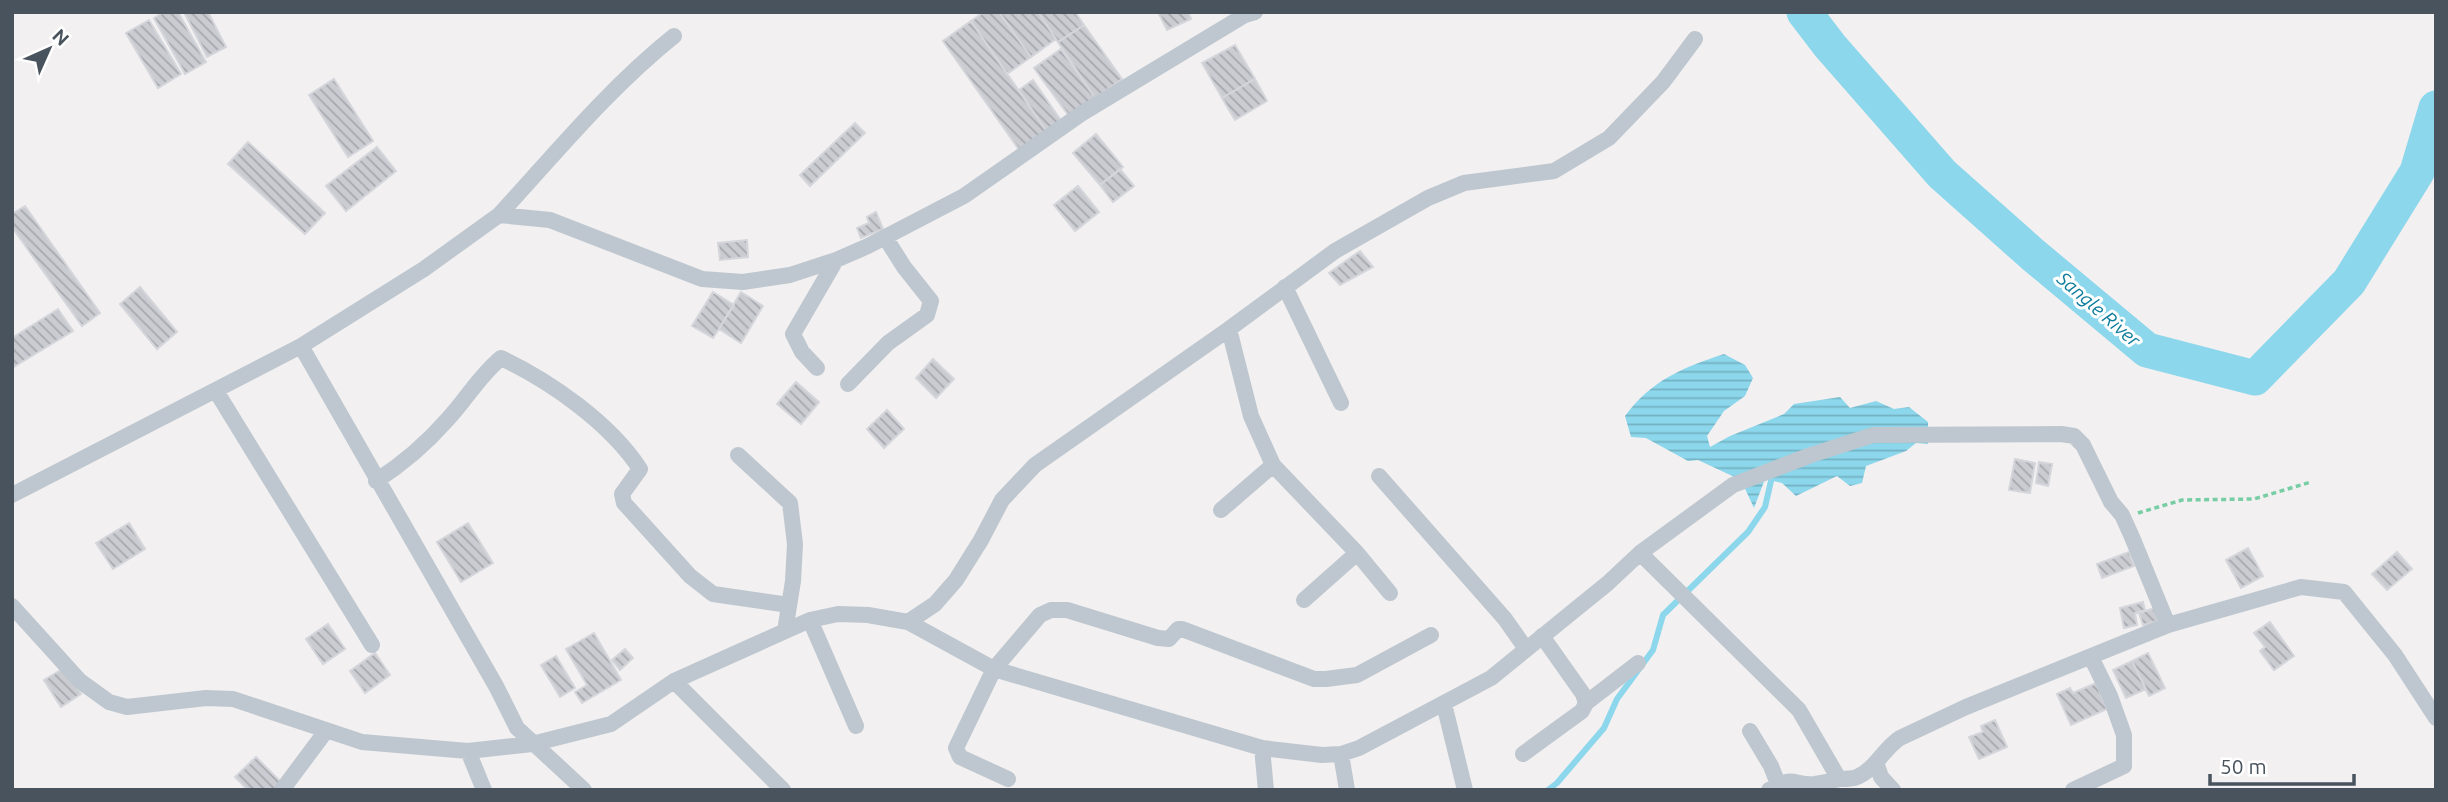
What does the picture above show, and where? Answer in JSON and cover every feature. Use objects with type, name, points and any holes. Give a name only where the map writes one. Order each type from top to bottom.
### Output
[{"type":"street","points":[[499,215],[550,219],[702,279],[743,282],[790,275],[836,260],[964,196],[1081,114],[1245,15],[1255,12]]},
{"type":"street","points":[[12,495],[301,346],[424,270],[499,215],[625,80],[674,36]]},
{"type":"street","points":[[908,622],[934,604],[956,580],[1002,500],[1035,465],[1335,251],[1428,198],[1464,183],[1554,171],[1609,138],[1663,82],[1695,39]]},
{"type":"street","points":[[848,384],[888,343],[927,315],[931,301],[885,237]]},
{"type":"street","points":[[817,368],[802,352],[793,334],[836,260]]},
{"type":"street","points":[[1285,287],[1341,403]]},
{"type":"street","points":[[1229,329],[1251,416],[1273,465],[1390,593]]},
{"type":"street","points":[[301,346],[376,481],[496,686],[517,728],[584,790]]},
{"type":"street","points":[[376,481],[408,460],[448,419],[486,371],[501,358],[552,386],[594,420],[634,459],[640,469],[622,494],[624,503],[690,576],[713,594],[789,604]]},
{"type":"street","points":[[216,391],[372,645]]},
{"type":"street","points":[[12,606],[80,681],[108,702],[127,708],[206,698],[233,699],[362,742],[468,751],[532,744],[611,724],[674,681],[810,620],[838,614],[908,622],[994,668],[1262,748],[1321,755],[1341,754],[1359,748],[1490,678],[1640,553],[1733,485],[1765,471],[1873,435],[2061,434],[2074,436],[2083,444],[2111,502],[2122,515],[2152,581],[2168,625]]},
{"type":"street","points":[[738,455],[790,503],[795,544],[793,581],[785,631]]},
{"type":"street","points":[[1221,510],[1273,465]]},
{"type":"street","points":[[1379,476],[1505,619],[1526,649]]},
{"type":"street","points":[[1304,600],[1356,553]]},
{"type":"street","points":[[1640,553],[1799,710],[1839,779]]},
{"type":"street","points":[[1750,730],[1771,766],[1774,787],[1793,780],[1812,784],[1857,777],[1875,762],[1890,744],[1966,707],[2168,625],[2301,587],[2344,592],[2395,655],[2436,718]]},
{"type":"street","points":[[1008,779],[960,757],[956,748],[994,668],[1040,615],[1051,610],[1067,610],[1158,638],[1169,639],[1178,629],[1182,629],[1314,679],[1357,675],[1431,635]]},
{"type":"street","points":[[810,620],[856,726]]},
{"type":"street","points":[[1542,636],[1583,694],[1586,703]]},
{"type":"street","points":[[2073,790],[2124,766],[2124,735],[2110,696],[2091,657]]},
{"type":"street","points":[[1522,754],[1582,711],[1586,703],[1638,663]]},
{"type":"street","points":[[674,681],[783,790]]},
{"type":"street","points":[[1444,704],[1465,790]]},
{"type":"street","points":[[282,790],[326,731]]},
{"type":"street","points":[[1262,748],[1266,790]]},
{"type":"street","points":[[468,751],[484,790]]},
{"type":"street","points":[[1341,754],[1347,790]]},
{"type":"street","points":[[1875,762],[1881,777],[1893,790]]},
{"type":"path","points":[[2122,515],[2182,500],[2254,499],[2311,482]]},
{"type":"water","points":[[1724,354],[1745,365],[1753,378],[1745,396],[1724,411],[1707,436],[1710,447],[1784,414],[1794,404],[1840,397],[1850,408],[1876,401],[1894,409],[1909,407],[1928,422],[1928,444],[1916,443],[1906,451],[1866,466],[1862,483],[1850,486],[1837,476],[1796,496],[1782,483],[1765,479],[1754,508],[1741,480],[1698,460],[1688,461],[1646,438],[1631,437],[1625,416],[1657,384]]},
{"type":"building","points":[[164,12],[178,12],[206,62],[185,74],[154,18]]},
{"type":"building","points":[[184,12],[208,12],[226,47],[207,57]]},
{"type":"building","points":[[984,12],[999,12],[1031,57],[1007,74],[971,21]]},
{"type":"building","points":[[999,12],[1038,12],[1056,39],[1031,57]]},
{"type":"building","points":[[1038,12],[1075,12],[1084,25],[1058,42]]},
{"type":"building","points":[[1158,12],[1188,12],[1191,19],[1167,30]]},
{"type":"building","points":[[149,20],[181,74],[158,88],[126,33]]},
{"type":"building","points":[[971,21],[1047,132],[1020,151],[943,41]]},
{"type":"building","points":[[1084,25],[1122,79],[1095,98],[1058,42]]},
{"type":"building","points":[[1235,45],[1255,79],[1222,98],[1202,63]]},
{"type":"building","points":[[1061,49],[1095,98],[1069,116],[1034,68]]},
{"type":"building","points":[[334,79],[373,141],[348,157],[309,95]]},
{"type":"building","points":[[1255,79],[1267,101],[1235,120],[1222,98]]},
{"type":"building","points":[[1033,80],[1062,122],[1047,132],[1019,90]]},
{"type":"building","points":[[855,123],[865,133],[810,186],[800,175]]},
{"type":"building","points":[[1096,134],[1123,167],[1100,185],[1073,153]]},
{"type":"building","points":[[248,142],[325,213],[305,234],[228,164]]},
{"type":"building","points":[[377,147],[396,171],[346,211],[326,186]]},
{"type":"building","points":[[1120,169],[1134,186],[1113,202],[1100,185]]},
{"type":"building","points":[[1078,186],[1099,212],[1075,231],[1054,205]]},
{"type":"building","points":[[25,206],[100,313],[82,326],[12,227],[12,214]]},
{"type":"building","points":[[876,212],[883,229],[861,238],[857,228],[869,223],[867,217]]},
{"type":"building","points":[[747,240],[748,257],[720,260],[718,243]]},
{"type":"building","points":[[1360,251],[1373,267],[1340,285],[1329,273]]},
{"type":"building","points":[[140,287],[177,332],[157,349],[120,304]]},
{"type":"building","points":[[713,292],[734,305],[713,338],[692,326]]},
{"type":"building","points":[[741,292],[763,306],[741,343],[719,329]]},
{"type":"building","points":[[58,309],[73,331],[12,368],[12,338]]},
{"type":"building","points":[[933,359],[954,379],[936,398],[916,378]]},
{"type":"building","points":[[796,382],[819,402],[801,424],[777,404]]},
{"type":"building","points":[[887,410],[904,429],[884,448],[867,429]]},
{"type":"building","points":[[2015,459],[2035,463],[2030,493],[2009,490]]},
{"type":"building","points":[[2039,462],[2052,464],[2048,486],[2036,483]]},
{"type":"building","points":[[129,523],[145,549],[113,569],[96,543]]},
{"type":"building","points":[[468,523],[493,563],[461,582],[437,542]]},
{"type":"building","points":[[2248,548],[2263,576],[2241,588],[2226,560]]},
{"type":"building","points":[[2129,552],[2134,566],[2102,578],[2097,564]]},
{"type":"building","points":[[2397,552],[2412,569],[2387,590],[2372,574]]},
{"type":"building","points":[[2143,602],[2145,610],[2135,613],[2137,625],[2124,628],[2120,608]]},
{"type":"building","points":[[2155,608],[2158,621],[2143,625],[2139,613]]},
{"type":"building","points":[[2270,622],[2294,656],[2274,670],[2260,651],[2265,647],[2254,633]]},
{"type":"building","points":[[328,624],[345,649],[323,664],[306,639]]},
{"type":"building","points":[[594,633],[621,680],[582,703],[575,692],[587,685],[566,649]]},
{"type":"building","points":[[625,649],[633,658],[620,670],[612,660]]},
{"type":"building","points":[[375,653],[390,675],[365,693],[350,671]]},
{"type":"building","points":[[2148,653],[2165,688],[2149,696],[2132,661]]},
{"type":"building","points":[[556,656],[575,688],[560,697],[541,665]]},
{"type":"building","points":[[2132,661],[2146,689],[2126,698],[2113,670]]},
{"type":"building","points":[[64,668],[81,694],[61,707],[44,680]]},
{"type":"building","points":[[2096,683],[2107,709],[2071,725],[2057,694],[2070,688],[2073,693]]},
{"type":"building","points":[[1995,720],[2007,747],[1979,759],[1969,737],[1983,732],[1981,726]]},
{"type":"building","points":[[256,757],[283,784],[277,790],[248,790],[235,777]]},
{"type":"waterway","name":"Sangle River","points":[[1804,12],[1830,46],[1942,174],[2147,350],[2255,378],[2349,282],[2417,172],[2436,108]]},
{"type":"waterway","points":[[1548,790],[1604,728],[1617,699],[1653,650],[1663,615],[1748,532],[1765,507],[1771,481]]}]
